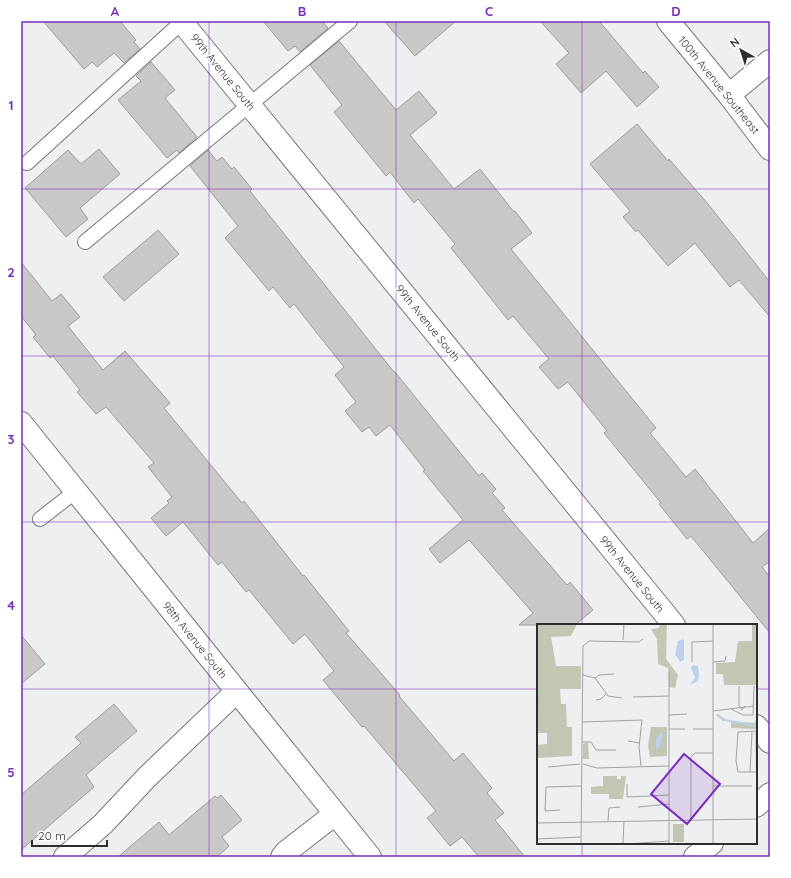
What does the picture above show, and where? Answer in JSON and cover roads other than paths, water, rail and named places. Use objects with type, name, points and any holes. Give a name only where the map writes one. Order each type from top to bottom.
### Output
[{"type":"street","name":"99th Avenue South","points":[[182,21],[673,624]]},
{"type":"street","name":"100th Avenue Southeast","points":[[668,21],[729,95],[770,149]]},
{"type":"street","points":[[729,95],[770,61]]},
{"type":"street","name":"98th Avenue South","points":[[21,423],[370,857]]},
{"type":"street","points":[[65,857],[103,824],[147,777],[236,692]]},
{"type":"street","points":[[757,727],[770,742]]},
{"type":"street","points":[[757,805],[770,794]]},
{"type":"street","points":[[282,857],[286,852],[334,814]]},
{"type":"street","points":[[695,857],[711,844]]},
{"type":"lane","points":[[27,163],[182,21]]},
{"type":"lane","points":[[85,242],[350,21]]},
{"type":"lane","points":[[40,519],[76,491]]}]
